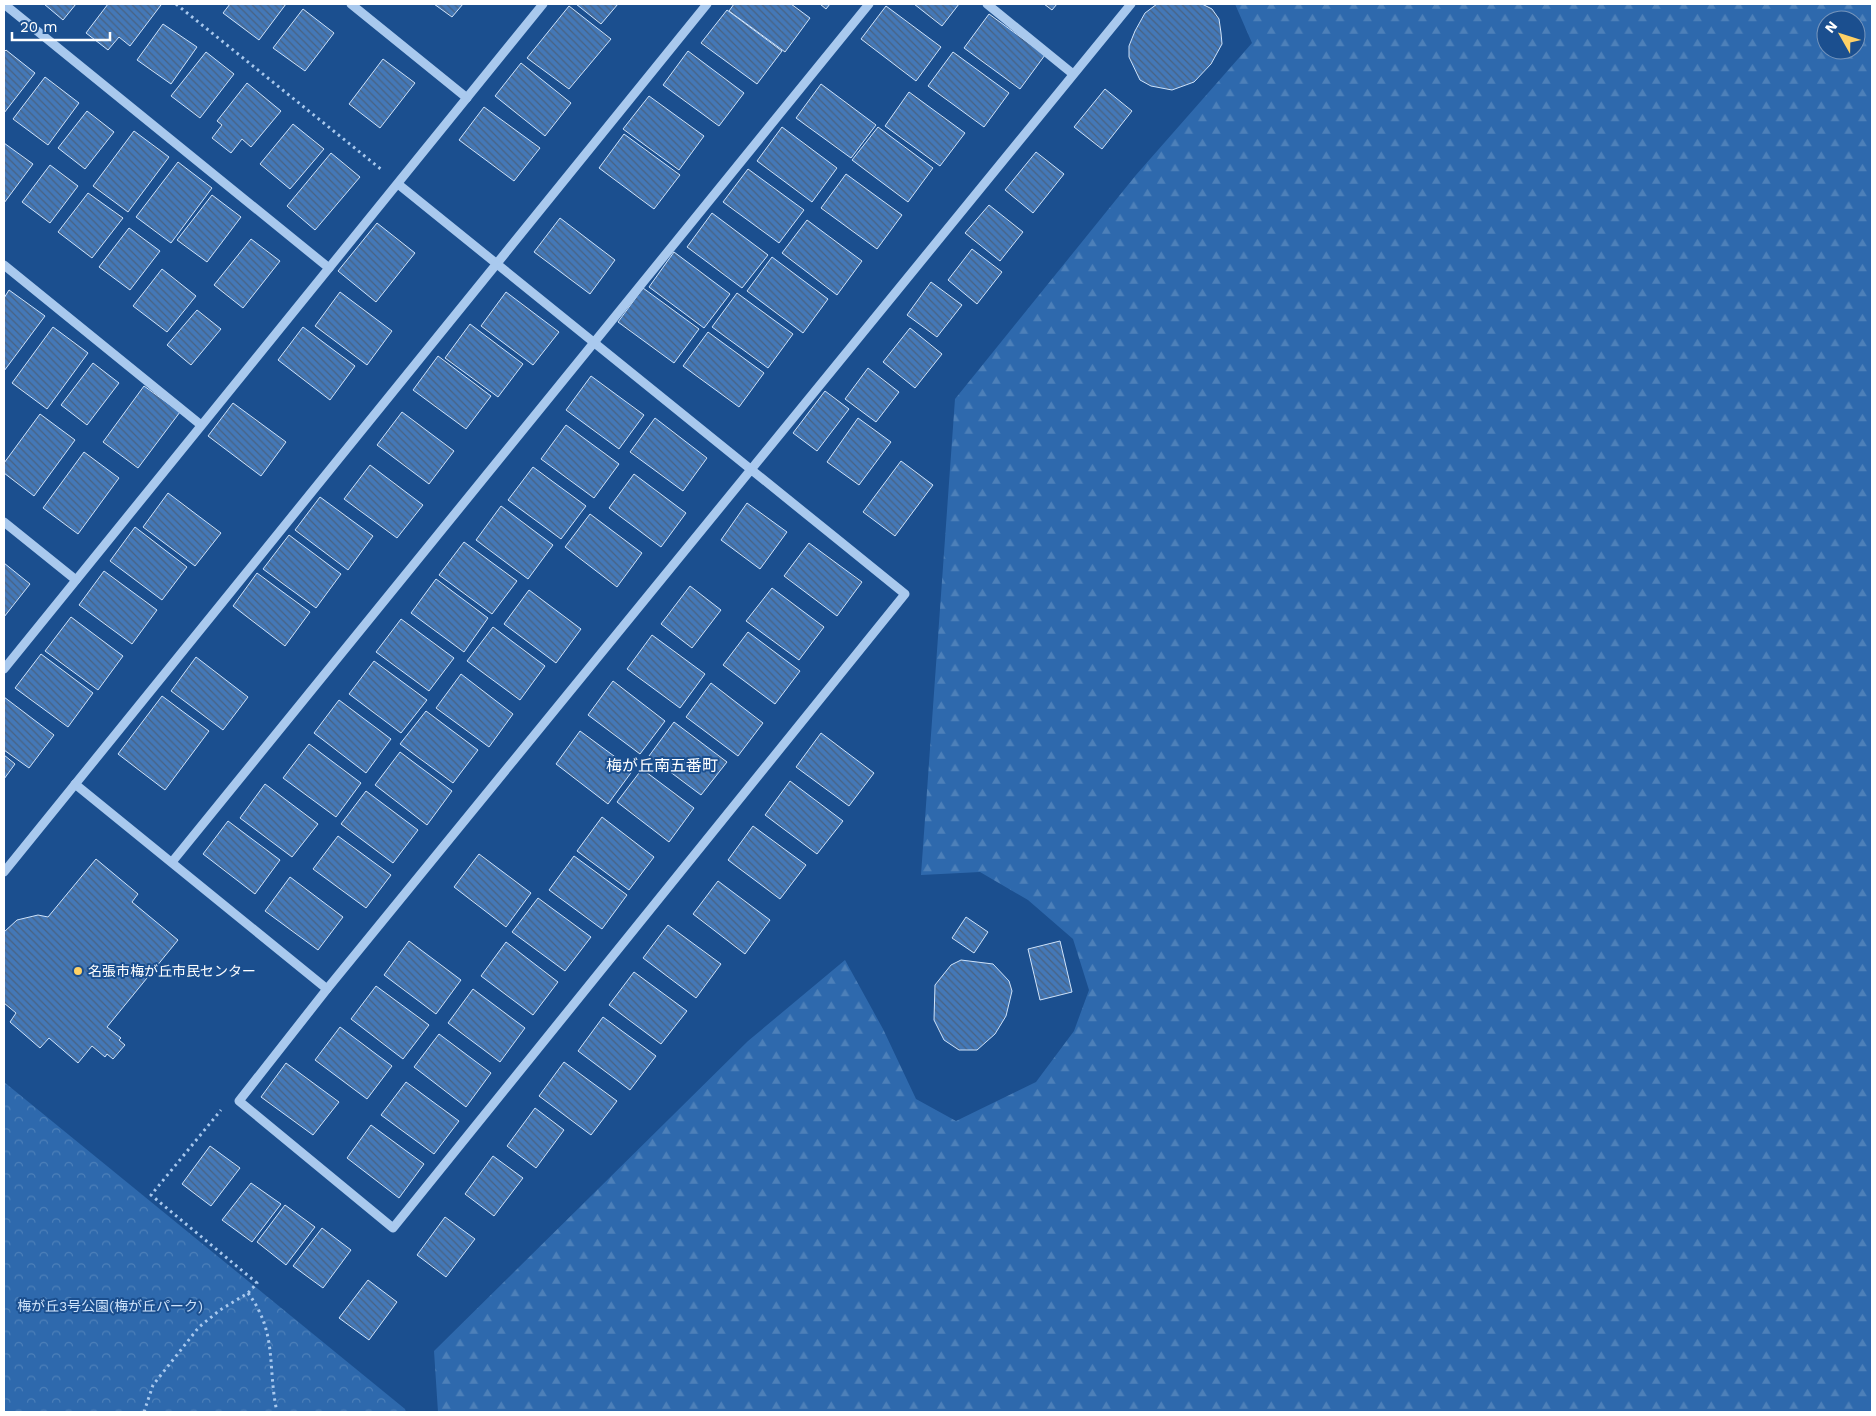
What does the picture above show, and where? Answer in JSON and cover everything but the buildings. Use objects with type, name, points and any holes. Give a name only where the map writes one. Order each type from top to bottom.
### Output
[{"type":"street","points":[[4,4],[329,268]]},
{"type":"street","points":[[350,4],[467,98]]},
{"type":"street","points":[[4,669],[544,4]]},
{"type":"street","points":[[4,872],[707,4]]},
{"type":"street","points":[[172,862],[869,4]]},
{"type":"street","points":[[987,4],[1073,74]]},
{"type":"street","points":[[398,184],[595,342],[751,470],[905,594],[392,1228],[239,1101],[327,989],[751,470],[1073,74],[1131,4]]},
{"type":"street","points":[[4,265],[201,426]]},
{"type":"street","points":[[4,522],[76,580]]},
{"type":"street","points":[[75,784],[327,989]]},
{"type":"path","points":[[176,4],[398,184]]},
{"type":"path","points":[[144,1412],[153,1385],[199,1328],[220,1310],[248,1293],[257,1283],[151,1194],[222,1109],[239,1101]]},
{"type":"path","points":[[248,1293],[260,1309],[269,1336],[276,1411],[272,1412]]},
{"type":"green space","points":[[1235,4],[1872,4],[1872,1412],[438,1412],[434,1351],[748,1041],[845,960],[883,1029],[916,1099],[956,1121],[1036,1082],[1074,1031],[1089,990],[1073,939],[1028,900],[980,872],[921,875],[955,399],[1136,175],[1252,43]]},
{"type":"green space","name":"梅が丘3号公園(梅が丘パーク)","points":[[4,1082],[405,1409],[406,1412],[4,1412]]},
{"type":"place","name":"名張市梅が丘市民センター","points":[[78,971]]},
{"type":"district","name":"梅が丘南五番町","points":[[662,765]]}]
